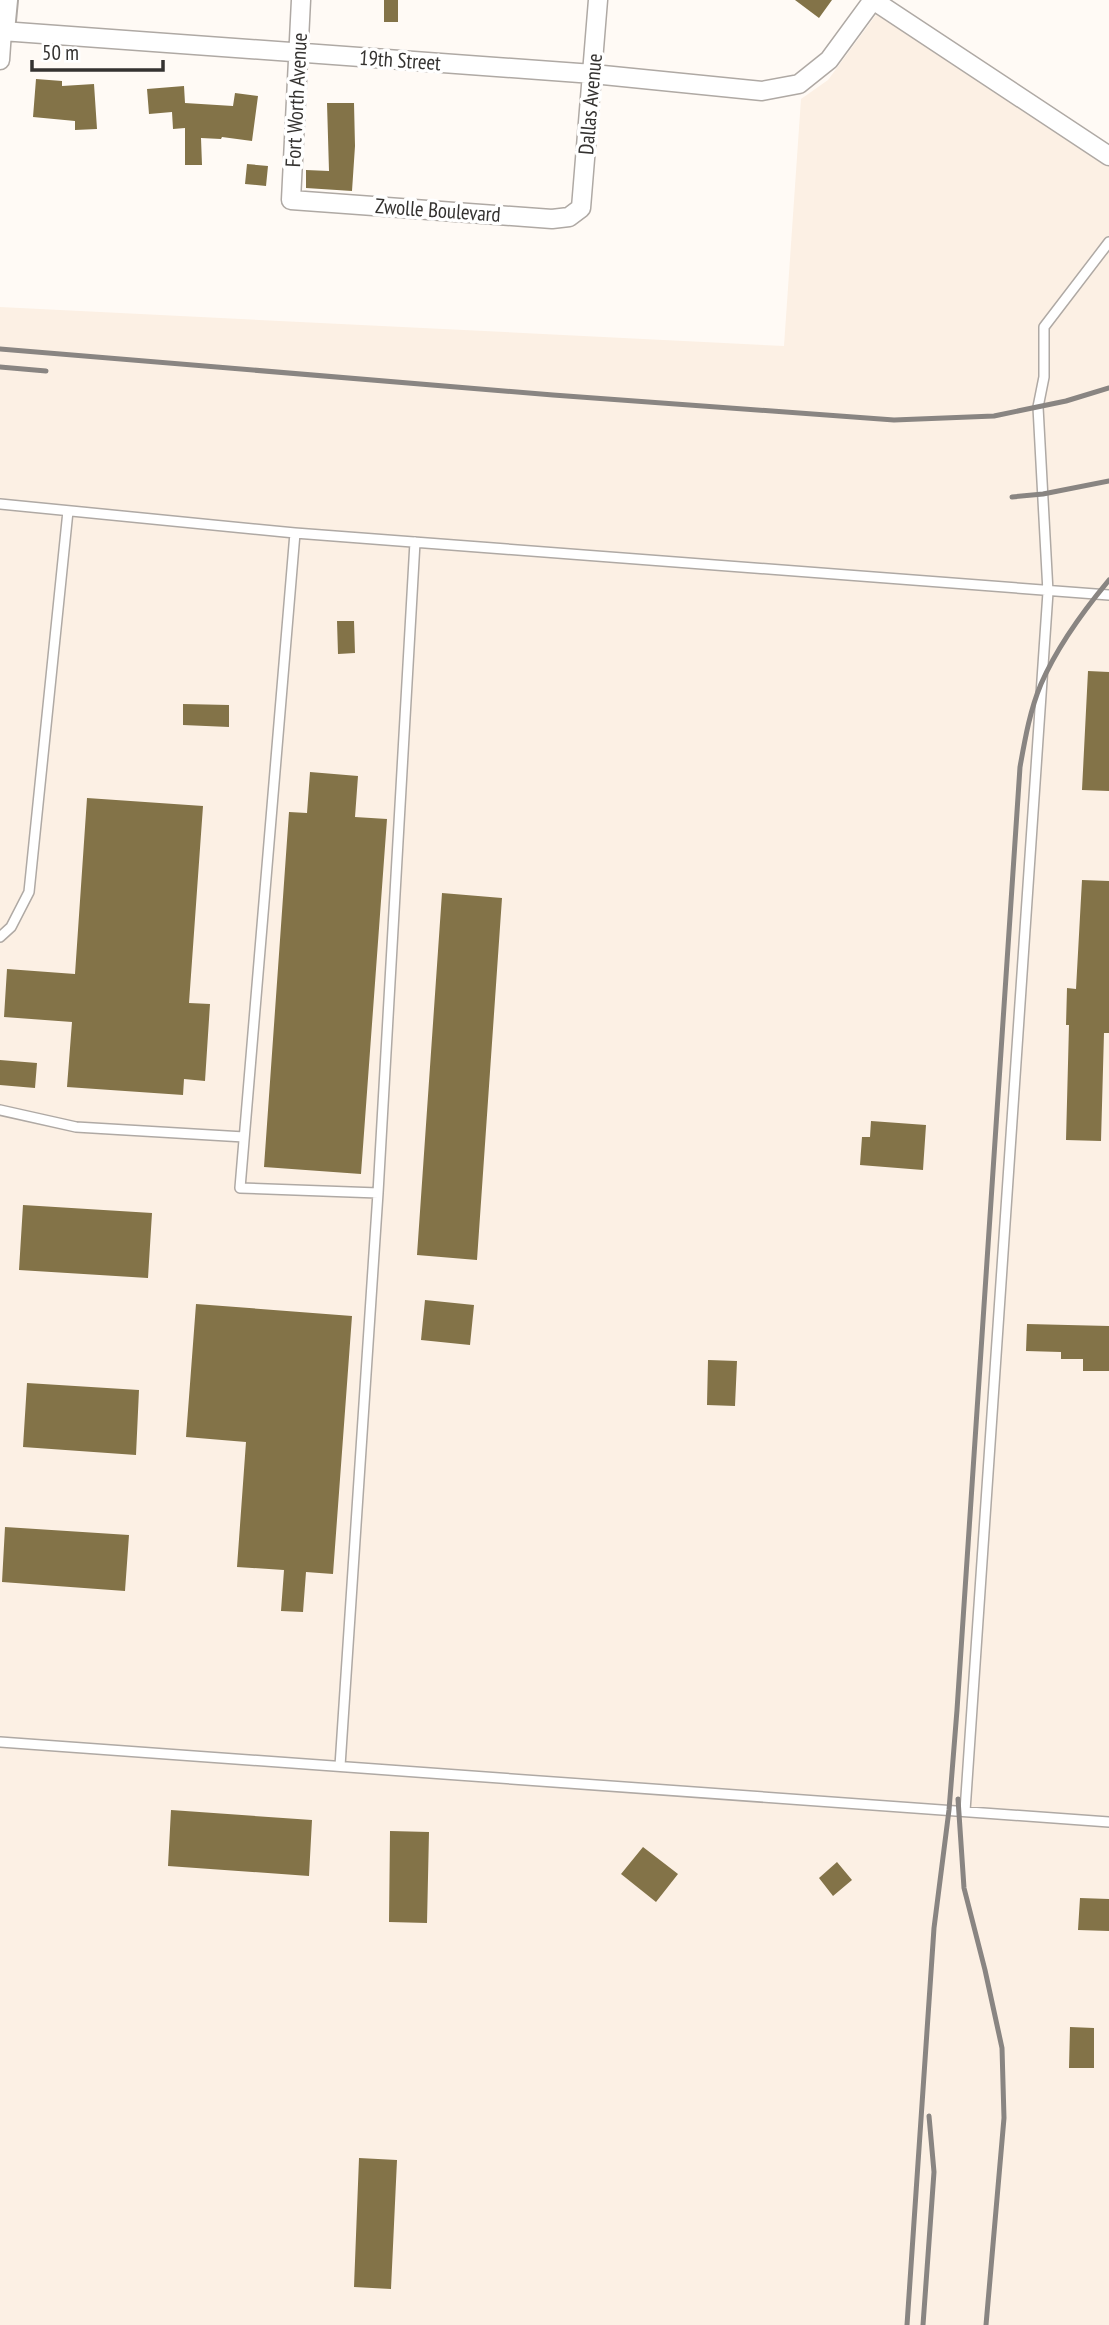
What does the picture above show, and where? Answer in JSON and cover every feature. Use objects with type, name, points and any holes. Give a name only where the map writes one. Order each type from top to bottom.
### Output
[{"type":"street","points":[[0,60],[5,0]]},
{"type":"street","name":"Fort Worth Avenue","points":[[291,200],[301,0]]},
{"type":"street","name":"Dallas Avenue","points":[[582,208],[598,0]]},
{"type":"street","points":[[873,0],[1109,156]]},
{"type":"street","name":"19th Street","points":[[1,31],[593,74],[761,91],[799,84],[830,61],[873,0]]},
{"type":"street","name":"Zwolle Boulevard","points":[[291,200],[552,219],[569,217],[582,208]]},
{"type":"lane","points":[[965,1811],[1048,592],[1038,407],[1044,377],[1044,327],[1109,243]]},
{"type":"lane","points":[[0,504],[295,533],[1109,595]]},
{"type":"lane","points":[[0,937],[11,927],[30,892],[68,511]]},
{"type":"lane","points":[[295,533],[240,1188],[378,1193]]},
{"type":"lane","points":[[340,1766],[378,1193],[415,542]]},
{"type":"lane","points":[[0,1110],[76,1127],[244,1137]]},
{"type":"lane","points":[[0,1742],[1109,1822]]},
{"type":"shaded area","points":[[878,12],[1109,145],[1109,2325],[0,2325],[0,307],[784,346],[801,99],[828,80]]},
{"type":"building","points":[[384,0],[398,0],[398,22],[384,22]]},
{"type":"building","points":[[795,0],[832,0],[819,18]]},
{"type":"building","points":[[36,79],[62,81],[62,86],[94,84],[97,129],[75,130],[75,121],[33,117]]},
{"type":"building","points":[[184,86],[185,103],[233,106],[235,93],[258,96],[252,141],[222,137],[201,138],[202,165],[185,165],[185,128],[173,129],[172,112],[149,114],[147,89]]},
{"type":"building","points":[[327,103],[354,103],[352,191],[306,188],[306,170],[329,171]]},
{"type":"building","points":[[247,164],[268,166],[266,186],[245,184]]},
{"type":"building","points":[[337,621],[354,621],[355,653],[338,654]]},
{"type":"building","points":[[1088,671],[1109,672],[1109,791],[1082,790]]},
{"type":"building","points":[[183,704],[229,705],[229,727],[183,725]]},
{"type":"building","points":[[310,772],[358,776],[355,817],[387,819],[361,1174],[264,1167],[289,812],[307,813]]},
{"type":"building","points":[[87,798],[203,806],[189,1003],[210,1004],[205,1081],[184,1079],[183,1095],[67,1087],[72,1022],[4,1017],[7,969],[75,974]]},
{"type":"building","points":[[1082,880],[1109,881],[1109,1033],[1104,1033],[1101,1141],[1066,1140],[1069,1025],[1066,1025],[1067,988],[1076,989]]},
{"type":"building","points":[[442,893],[502,898],[477,1260],[417,1255]]},
{"type":"building","points":[[0,1060],[37,1063],[35,1088],[0,1085]]},
{"type":"building","points":[[871,1121],[926,1125],[923,1170],[860,1165],[862,1137],[870,1137]]},
{"type":"building","points":[[23,1205],[152,1213],[148,1278],[19,1270]]},
{"type":"building","points":[[425,1300],[474,1305],[470,1345],[421,1340]]},
{"type":"building","points":[[196,1304],[352,1316],[333,1574],[306,1572],[303,1612],[281,1611],[284,1570],[237,1567],[246,1442],[186,1437]]},
{"type":"building","points":[[1027,1324],[1109,1326],[1109,1371],[1083,1371],[1083,1359],[1061,1359],[1061,1352],[1026,1351]]},
{"type":"building","points":[[708,1360],[737,1361],[735,1406],[707,1405]]},
{"type":"building","points":[[27,1383],[139,1390],[136,1455],[23,1447]]},
{"type":"building","points":[[5,1527],[129,1535],[125,1591],[2,1582]]},
{"type":"building","points":[[171,1810],[312,1820],[309,1876],[168,1866]]},
{"type":"building","points":[[390,1831],[429,1832],[427,1923],[389,1922]]},
{"type":"building","points":[[643,1847],[678,1874],[656,1902],[621,1874]]},
{"type":"building","points":[[837,1862],[852,1880],[833,1896],[819,1878]]},
{"type":"building","points":[[1080,1898],[1109,1899],[1109,1931],[1078,1930]]},
{"type":"building","points":[[1070,2027],[1094,2028],[1094,2068],[1069,2068]]},
{"type":"building","points":[[359,2158],[397,2160],[391,2289],[354,2287]]},
{"type":"railway","points":[[0,349],[894,420],[994,416],[1066,401],[1109,388]]},
{"type":"railway","points":[[0,367],[46,371]]},
{"type":"railway","points":[[1012,497],[1109,481]]},
{"type":"railway","points":[[907,2325],[934,1928],[949,1810],[957,1710],[1020,767],[1031,714],[1047,670],[1072,629],[1109,580]]},
{"type":"railway","points":[[958,1799],[964,1888],[1002,2048],[1004,2118],[986,2325]]},
{"type":"railway","points":[[923,2325],[934,2172],[929,2116]]}]
